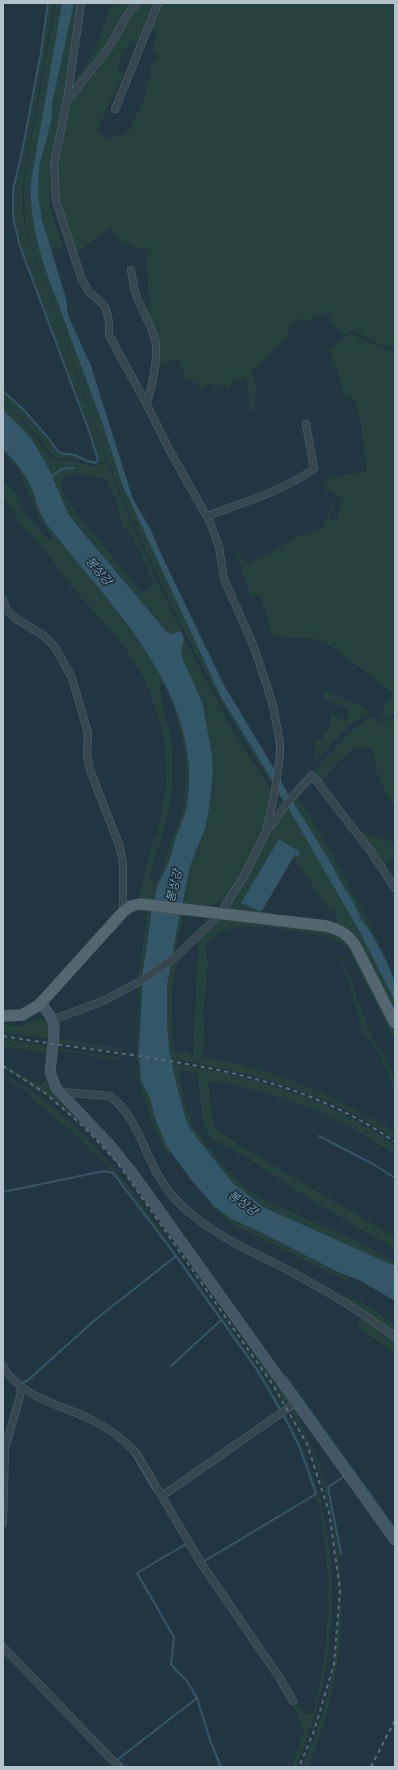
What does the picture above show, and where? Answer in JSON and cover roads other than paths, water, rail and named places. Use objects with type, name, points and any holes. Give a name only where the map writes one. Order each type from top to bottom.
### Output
[{"type":"main road","points":[[3,1016],[22,1015],[34,1009],[123,912],[131,906],[140,904],[326,926],[342,932],[347,935],[355,945],[395,1023]]},
{"type":"street","points":[[81,3],[67,100],[54,165],[56,201],[80,277],[88,291],[103,304],[106,309],[109,322],[109,335],[170,451],[208,516],[219,547],[224,579],[261,666],[273,706],[280,743],[280,755],[275,791],[266,832]]},
{"type":"street","points":[[67,100],[72,96],[101,57],[126,15],[137,3]]},
{"type":"street","points":[[115,109],[158,3]]},
{"type":"street","points":[[131,270],[137,299],[153,332],[157,347],[156,364],[150,397],[146,403]]},
{"type":"street","points":[[208,516],[286,485],[297,480],[314,468],[306,424]]},
{"type":"street","points":[[3,600],[7,610],[15,618],[44,636],[59,652],[72,678],[88,733],[87,754],[90,770],[119,845],[123,863],[123,912]]},
{"type":"street","points":[[52,1020],[103,1001],[139,982],[176,956],[220,914],[244,876],[266,832],[287,803],[312,775],[372,853],[395,888]]},
{"type":"street","points":[[41,1003],[52,1020],[54,1035],[50,1072],[59,1092],[108,1143],[131,1171],[395,1540]]},
{"type":"street","points":[[59,1092],[110,1096],[135,1125],[159,1177],[175,1198],[194,1216],[245,1249],[277,1265],[353,1308],[395,1337]]},
{"type":"street","points":[[3,1366],[9,1377],[20,1387],[30,1393],[88,1418],[120,1437],[137,1454],[201,1563],[279,1677],[293,1701]]},
{"type":"street","points":[[3,1523],[5,1448],[19,1400],[21,1391],[20,1387]]},
{"type":"street","points":[[162,1496],[297,1402]]},
{"type":"street","points":[[3,1647],[119,1767]]},
{"type":"water","points":[[62,3],[74,3],[52,104],[52,118],[39,167],[38,193],[42,220],[66,298],[68,315],[91,366],[133,499],[152,532],[224,685],[275,770],[273,782],[221,697],[122,484],[103,425],[41,255],[32,213],[31,181]]},
{"type":"water","name":"봉상강","points":[[3,410],[31,438],[48,467],[68,513],[81,530],[166,631],[172,634],[180,631],[184,638],[181,654],[203,705],[212,755],[213,771],[209,809],[205,829],[190,866],[182,906],[154,903],[158,885],[170,859],[185,813],[188,797],[188,759],[181,723],[167,688],[149,656],[127,624],[49,527],[42,517],[33,491],[27,480],[18,466],[3,449]]},
{"type":"water","points":[[280,779],[289,796],[284,802],[276,789]]},
{"type":"water","points":[[292,800],[329,860],[347,893],[349,902],[370,931],[385,958],[395,981],[395,1001],[357,927],[287,806]]},
{"type":"water","points":[[279,839],[300,852],[299,855],[294,856],[262,911],[259,911],[241,903]]},
{"type":"water","name":"봉상강","points":[[152,908],[180,912],[167,986],[167,1022],[169,1048],[175,1078],[185,1117],[191,1130],[232,1182],[263,1207],[395,1266],[395,1301],[359,1280],[338,1272],[230,1218],[215,1207],[192,1181],[167,1147],[155,1118],[150,1098],[141,1080],[139,1050],[143,970]]},
{"type":"waterway","points":[[3,391],[24,410],[59,453],[75,455],[95,463],[98,460],[88,428],[20,246],[13,217],[13,190],[22,152],[41,52],[48,3]]},
{"type":"waterway","points":[[52,476],[62,469],[74,468]]},
{"type":"waterway","points":[[345,894],[356,915]]},
{"type":"waterway","points":[[319,1136],[373,1164],[395,1178]]},
{"type":"waterway","points":[[3,1192],[104,1171],[113,1173],[173,1252],[257,1370],[281,1411]]},
{"type":"waterway","points":[[22,1383],[27,1381],[96,1319],[175,1257]]},
{"type":"waterway","points":[[171,1366],[220,1321]]},
{"type":"waterway","points":[[285,1376],[395,1529]]},
{"type":"waterway","points":[[203,1562],[316,1494],[300,1448],[284,1416]]},
{"type":"waterway","points":[[132,1453],[153,1489]]},
{"type":"waterway","points":[[341,1554],[328,1487],[345,1476]]},
{"type":"waterway","points":[[186,1544],[137,1573],[174,1637],[171,1664],[187,1681],[197,1698],[211,1743],[221,1767]]},
{"type":"waterway","points":[[117,1760],[197,1698]]},
{"type":"waterway","points":[[117,1760],[124,1767]]},
{"type":"railway","points":[[3,1036],[132,1055],[236,1074],[301,1093],[333,1106],[395,1142]]},
{"type":"railway","points":[[3,1066],[45,1093],[84,1127],[117,1162],[273,1385],[307,1444],[329,1512],[340,1590],[334,1664],[314,1731],[299,1767]]},
{"type":"railway","points":[[371,1767],[395,1720]]}]
